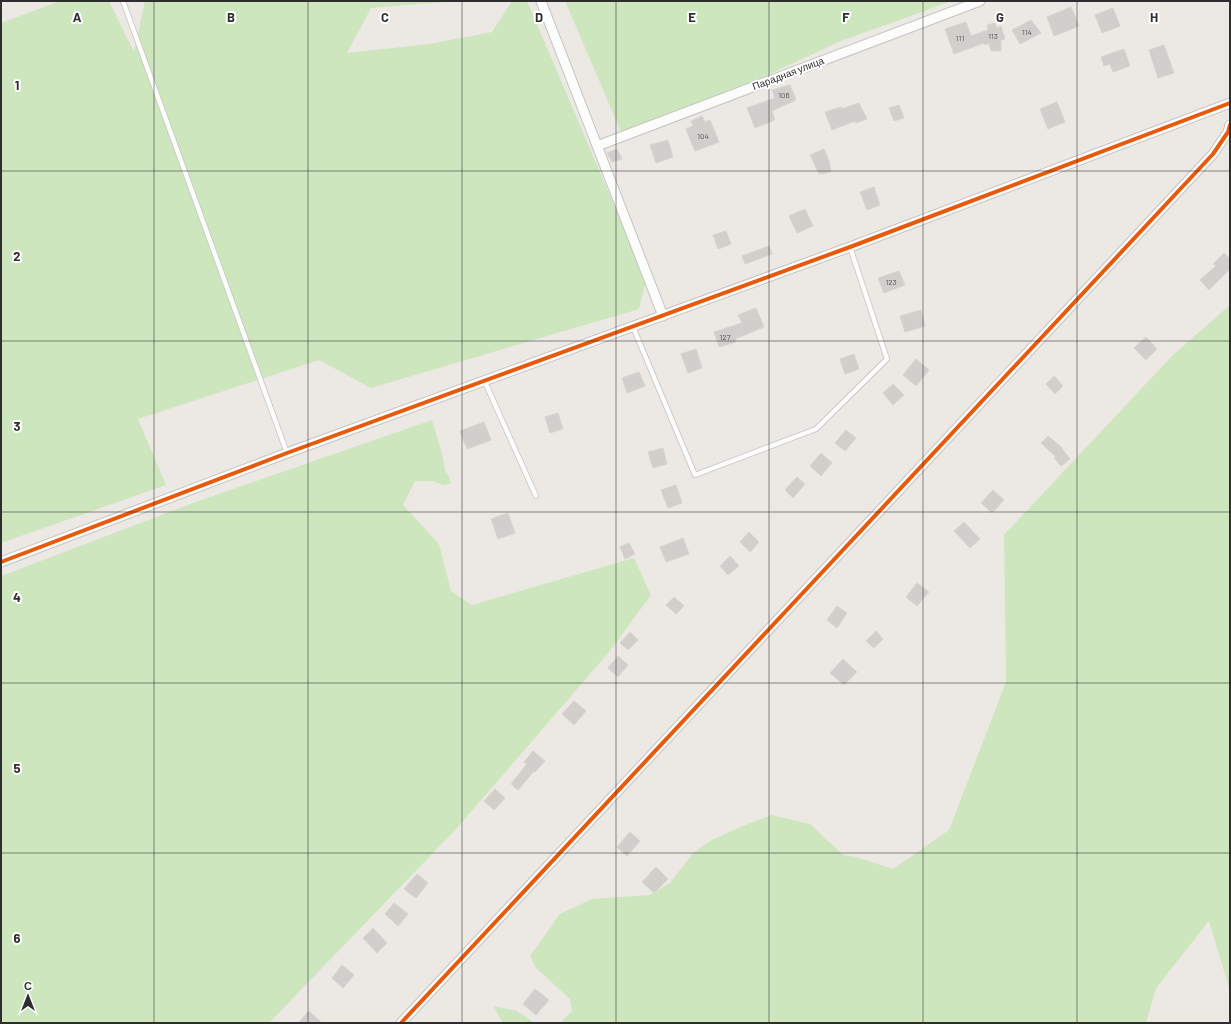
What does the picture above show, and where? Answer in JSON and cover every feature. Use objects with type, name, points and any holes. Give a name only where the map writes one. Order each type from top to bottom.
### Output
[{"type":"street","points":[[541,1],[663,316]]},
{"type":"street","name":"Парадная улица","points":[[597,146],[980,1]]},
{"type":"street","points":[[1,562],[287,453],[850,247],[1230,103]]},
{"type":"street","points":[[401,1023],[1213,154],[1228,132],[1230,125]]},
{"type":"lane","points":[[123,1],[287,453]]},
{"type":"lane","points":[[633,327],[695,475],[816,429],[887,358],[850,247]]},
{"type":"lane","points":[[484,380],[536,496]]},
{"type":"green space","points":[[60,1],[109,1],[134,52],[145,1],[458,1],[371,8],[347,53],[429,44],[492,32],[512,1],[527,1],[646,280],[639,309],[371,388],[319,360],[138,419],[166,485],[1,543],[1,23]]},
{"type":"green space","points":[[565,1],[952,1],[841,41],[625,141]]},
{"type":"green space","points":[[1230,305],[1230,991],[1209,921],[1156,988],[1146,1023],[560,1023],[572,1011],[570,999],[536,968],[530,956],[560,914],[592,899],[650,895],[670,883],[693,853],[710,841],[771,815],[810,824],[843,855],[856,857],[893,869],[949,830],[1006,682],[1004,535],[1172,356]]},
{"type":"green space","points":[[432,420],[443,457],[445,471],[451,484],[444,485],[432,481],[415,481],[403,505],[439,544],[451,591],[472,605],[634,558],[651,595],[609,652],[457,828],[269,1023],[1,1023],[1,576],[193,503]]},
{"type":"green space","points":[[493,1006],[517,1011],[535,1023],[503,1023]]},
{"type":"building","points":[[1071,7],[1079,26],[1054,36],[1047,17]]},
{"type":"building","points":[[1113,8],[1120,26],[1102,33],[1095,15]]},
{"type":"building","points":[[1031,20],[1041,33],[1020,44],[1012,30]]},
{"type":"building","points":[[966,22],[971,36],[988,30],[987,25],[995,23],[997,28],[1001,26],[1005,39],[1001,40],[1001,51],[991,51],[989,43],[985,45],[984,43],[954,54],[945,29]]},
{"type":"building","points":[[1164,45],[1174,73],[1158,78],[1149,50]]},
{"type":"building","points":[[1124,49],[1130,66],[1113,72],[1110,64],[1104,66],[1101,57]]},
{"type":"building","points":[[790,85],[796,100],[772,111],[775,120],[755,128],[747,108],[775,98],[772,90]]},
{"type":"building","points":[[1057,102],[1065,122],[1048,129],[1040,109]]},
{"type":"building","points":[[859,103],[867,119],[856,123],[855,121],[832,130],[825,112]]},
{"type":"building","points":[[899,105],[904,118],[894,121],[889,108]]},
{"type":"building","points":[[702,116],[705,122],[710,120],[719,142],[695,151],[686,129],[693,126],[691,121]]},
{"type":"building","points":[[668,140],[673,157],[656,163],[650,145]]},
{"type":"building","points":[[617,149],[622,159],[612,162],[607,153]]},
{"type":"building","points":[[824,149],[829,161],[831,172],[819,174],[810,155]]},
{"type":"building","points":[[874,187],[880,205],[867,210],[860,192]]},
{"type":"building","points":[[805,209],[813,226],[797,233],[789,216]]},
{"type":"building","points":[[726,231],[731,244],[718,249],[713,235]]},
{"type":"building","points":[[769,246],[772,254],[745,264],[742,256]]},
{"type":"building","points":[[1224,253],[1230,259],[1230,269],[1209,290],[1200,280],[1216,266],[1213,264]]},
{"type":"building","points":[[899,271],[905,285],[884,293],[878,278]]},
{"type":"building","points":[[756,308],[764,327],[735,339],[736,342],[719,347],[714,332],[742,323],[738,315]]},
{"type":"building","points":[[921,310],[925,326],[905,332],[900,316]]},
{"type":"building","points":[[1146,337],[1157,349],[1146,360],[1134,348]]},
{"type":"building","points":[[696,349],[702,368],[688,373],[681,354]]},
{"type":"building","points":[[854,354],[859,369],[845,374],[840,359]]},
{"type":"building","points":[[916,359],[929,370],[916,386],[903,375]]},
{"type":"building","points":[[639,372],[645,386],[627,393],[622,378]]},
{"type":"building","points":[[1054,376],[1063,386],[1055,394],[1046,384]]},
{"type":"building","points":[[893,384],[904,395],[893,405],[883,393]]},
{"type":"building","points":[[558,413],[563,429],[550,433],[545,417]]},
{"type":"building","points":[[484,422],[491,440],[467,449],[460,431]]},
{"type":"building","points":[[846,430],[856,438],[845,451],[835,443]]},
{"type":"building","points":[[1048,436],[1060,446],[1070,459],[1061,466],[1054,458],[1056,457],[1041,443]]},
{"type":"building","points":[[663,448],[667,464],[653,468],[648,452]]},
{"type":"building","points":[[821,453],[832,463],[821,476],[810,466]]},
{"type":"building","points":[[797,477],[805,484],[793,498],[785,490]]},
{"type":"building","points":[[676,485],[682,503],[668,508],[661,490]]},
{"type":"building","points":[[993,490],[1004,500],[992,513],[981,503]]},
{"type":"building","points":[[508,513],[515,533],[498,539],[491,519]]},
{"type":"building","points":[[964,522],[980,539],[970,548],[954,531]]},
{"type":"building","points":[[749,532],[759,542],[750,552],[740,542]]},
{"type":"building","points":[[683,538],[689,554],[666,562],[660,547]]},
{"type":"building","points":[[629,543],[635,554],[625,559],[620,547]]},
{"type":"building","points":[[730,556],[739,566],[728,575],[720,566]]},
{"type":"building","points":[[917,583],[929,592],[917,606],[906,597]]},
{"type":"building","points":[[674,597],[684,606],[676,614],[666,605]]},
{"type":"building","points":[[837,606],[847,613],[837,628],[827,620]]},
{"type":"building","points":[[876,631],[883,639],[874,648],[866,641]]},
{"type":"building","points":[[630,632],[638,640],[628,650],[620,643]]},
{"type":"building","points":[[618,656],[628,665],[618,677],[608,668]]},
{"type":"building","points":[[843,659],[857,672],[844,685],[830,673]]},
{"type":"building","points":[[574,701],[586,711],[574,725],[562,714]]},
{"type":"building","points":[[533,751],[545,761],[535,772],[534,771],[518,790],[511,784],[527,764],[524,762]]},
{"type":"building","points":[[495,789],[505,798],[494,810],[484,801]]},
{"type":"building","points":[[630,832],[640,841],[627,856],[617,847]]},
{"type":"building","points":[[656,867],[668,879],[654,893],[642,882]]},
{"type":"building","points":[[417,874],[428,883],[416,898],[404,889]]},
{"type":"building","points":[[394,903],[408,914],[398,926],[385,914]]},
{"type":"building","points":[[373,928],[387,943],[377,953],[363,938]]},
{"type":"building","points":[[342,965],[354,975],[343,988],[332,978]]},
{"type":"building","points":[[535,989],[549,1000],[536,1015],[523,1004]]},
{"type":"building","points":[[309,1011],[322,1023],[298,1023]]},
{"type":"cycle path","points":[[1,562],[287,453],[850,247],[1230,103]]},
{"type":"cycle path","points":[[401,1023],[1213,154],[1228,132],[1230,125]]}]
